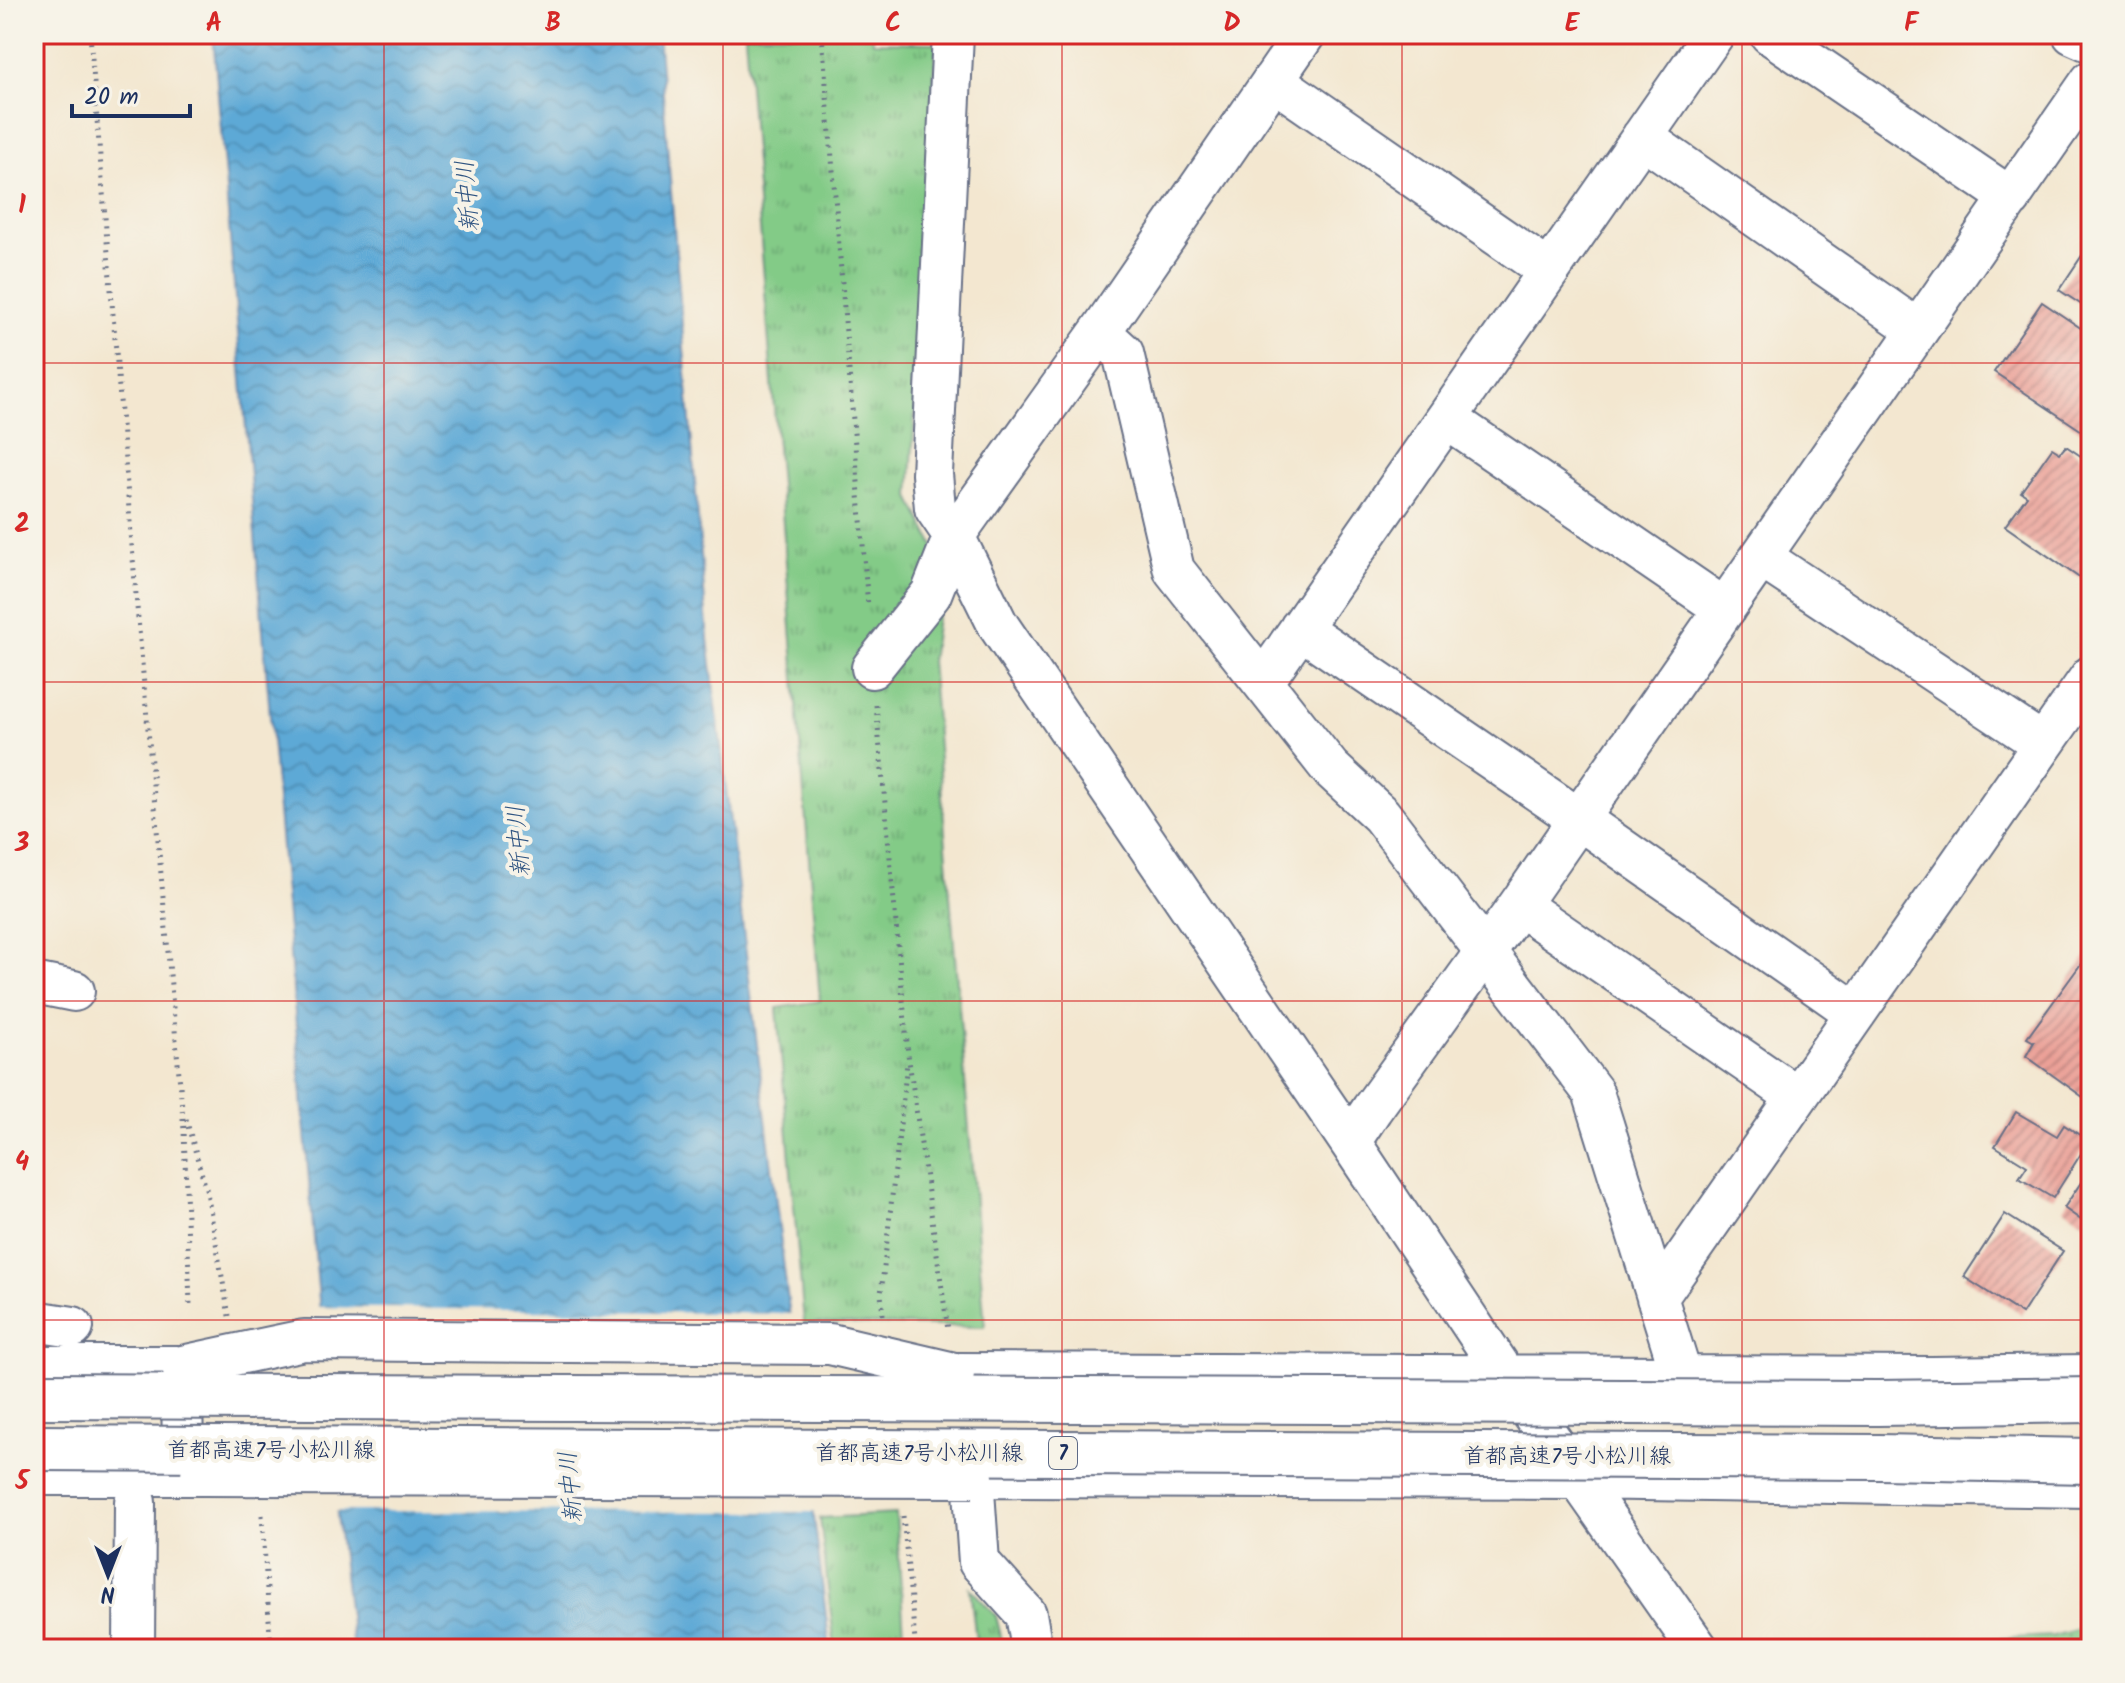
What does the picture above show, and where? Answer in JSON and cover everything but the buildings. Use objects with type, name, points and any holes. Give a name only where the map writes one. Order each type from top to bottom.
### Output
[{"type":"highway","points":[[34,1396],[1862,1403],[2091,1400]]},
{"type":"highway","name":"首都高速7号小松川線","points":[[34,1448],[1863,1457],[2091,1461]]},
{"type":"street","points":[[953,34],[932,474],[935,508],[954,536],[998,625],[1506,1376],[1698,1649]]},
{"type":"street","points":[[872,668],[931,594],[954,536],[1100,332],[1305,34]]},
{"type":"street","points":[[1263,682],[1714,34]]},
{"type":"street","points":[[1770,34],[2011,198]]},
{"type":"street","points":[[2073,34],[2091,42]]},
{"type":"street","points":[[1273,80],[1549,271]]},
{"type":"street","points":[[1350,1142],[1519,905],[2091,81]]},
{"type":"street","points":[[1642,137],[1918,330]]},
{"type":"street","points":[[1100,332],[1123,353],[1174,570],[1330,768],[1381,815],[1593,1092],[1682,1377]]},
{"type":"street","points":[[1447,419],[1725,609]]},
{"type":"street","points":[[1761,557],[2043,744]]},
{"type":"street","points":[[1300,628],[1856,1013]]},
{"type":"street","points":[[1657,1298],[2091,676]]},
{"type":"street","points":[[1519,905],[1797,1097]]},
{"type":"street","points":[[34,983],[74,991]]},
{"type":"street","points":[[34,1321],[73,1327]]},
{"type":"street","points":[[34,1366],[182,1366],[304,1340],[830,1344],[954,1373],[1682,1377],[2091,1375]]},
{"type":"street","points":[[182,1366],[192,1475]]},
{"type":"street","points":[[34,1475],[1577,1479],[2091,1487]]},
{"type":"street","points":[[973,1477],[979,1562],[1026,1614],[1032,1649]]},
{"type":"street","points":[[134,1649],[135,1502]]},
{"type":"path","points":[[90,34],[184,1130],[190,1305]]},
{"type":"path","points":[[822,34],[872,668],[908,1054],[954,1373]]},
{"type":"green space","points":[[745,34],[872,34],[873,42],[936,43],[910,497],[944,566],[931,661],[985,1327],[804,1323],[777,1008],[820,1001]]},
{"type":"green space","points":[[896,1514],[905,1649],[835,1649],[820,1518]]},
{"type":"green space","points":[[970,1588],[996,1616],[1004,1649],[977,1649]]},
{"type":"green space","points":[[2091,1626],[2091,1649],[1910,1649],[1946,1641],[2053,1636]]},
{"type":"water","name":"新中川","points":[[213,34],[658,34],[708,639],[830,1649],[353,1649],[337,1515]]},
{"type":"pier","points":[[316,1307],[794,1314],[818,1512],[333,1511]]}]
